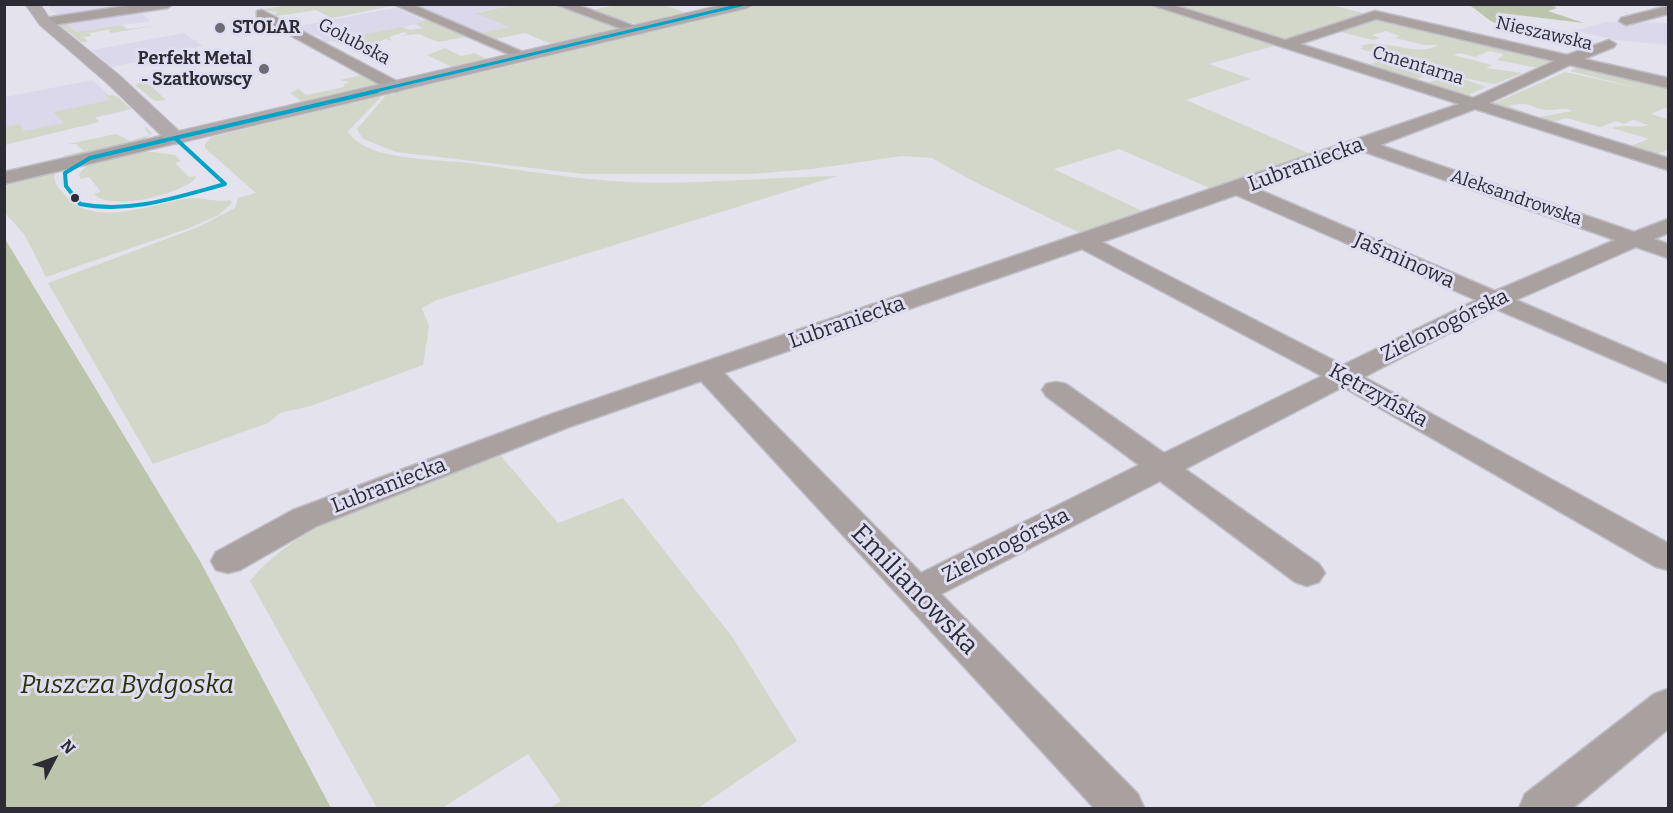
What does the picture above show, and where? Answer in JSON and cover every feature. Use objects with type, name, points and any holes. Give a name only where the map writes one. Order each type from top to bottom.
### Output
[{"type":"street","points":[[32,4],[45,22],[113,80],[175,138]]},
{"type":"street","points":[[45,22],[167,4]]},
{"type":"street","points":[[561,4],[638,30]]},
{"type":"street","points":[[4,178],[747,4]]},
{"type":"street","name":"Cmentarna","points":[[1155,4],[1668,165]]},
{"type":"street","points":[[401,5],[525,56]]},
{"type":"street","points":[[1626,21],[1668,10]]},
{"type":"street","name":"Golubska","points":[[262,14],[396,87]]},
{"type":"street","name":"Nieszawska","points":[[1284,45],[1375,15],[1668,83]]},
{"type":"street","name":"Lubraniecka","points":[[228,561],[305,518],[559,420],[1363,145],[1474,104],[1568,60],[1609,44]]},
{"type":"street","name":"Aleksandrowska","points":[[1363,145],[1668,251]]},
{"type":"street","name":"Jaśminowa","points":[[1239,189],[1668,375]]},
{"type":"street","name":"Zielonogórska","points":[[915,591],[1341,375],[1495,300],[1668,225]]},
{"type":"street","name":"Kętrzyńska","points":[[1084,241],[1341,375],[1668,558]]},
{"type":"street","name":"Emilianowska","points":[[707,371],[1122,808]]},
{"type":"street","points":[[1056,390],[1306,573]]},
{"type":"street","points":[[1541,808],[1668,706]]},
{"type":"shaded area","points":[[128,4],[131,8],[60,17],[49,8],[49,5]]},
{"type":"shaded area","points":[[292,4],[388,4],[391,6],[332,18],[316,10],[271,17],[278,12],[260,10]]},
{"type":"shaded area","points":[[661,4],[687,13],[640,25],[586,11],[617,5]]},
{"type":"shaded area","points":[[1146,4],[1274,46],[1209,64],[1251,79],[1186,100],[1313,155],[1212,189],[1119,149],[1054,169],[1142,211],[1080,233],[971,180],[932,158],[902,156],[812,169],[751,174],[583,174],[396,152],[363,139],[357,129],[387,94],[754,5]]},
{"type":"shaded area","points":[[1327,4],[1367,14],[1281,40],[1165,5]]},
{"type":"shaded area","points":[[410,5],[516,5],[476,12],[511,27],[477,34],[441,19],[446,18],[430,11],[422,11]]},
{"type":"shaded area","points":[[515,5],[554,5],[620,29],[551,44],[525,33],[491,40],[477,34],[510,27],[475,13]]},
{"type":"shaded area","points":[[395,8],[428,22],[323,43],[320,41],[322,38],[317,35],[308,35],[293,27]]},
{"type":"shaded area","points":[[139,10],[150,21],[76,32],[64,21]]},
{"type":"shaded area","points":[[1378,18],[1561,59],[1538,68],[1497,60],[1504,54],[1489,51],[1475,57],[1459,53],[1453,55],[1492,65],[1486,68],[1523,73],[1495,84],[1458,77],[1486,87],[1464,97],[1423,85],[1436,80],[1425,76],[1412,81],[1371,68],[1377,66],[1371,64],[1378,61],[1366,58],[1383,61],[1392,57],[1360,49],[1364,47],[1360,46],[1369,44],[1410,49],[1430,48],[1438,45],[1425,45],[1395,38],[1400,36],[1386,31],[1372,35],[1380,38],[1373,40],[1337,31]]},
{"type":"shaded area","points":[[425,20],[438,22],[471,36],[438,42],[419,34],[399,36],[408,34],[404,32],[389,37],[392,41],[386,39],[371,44],[330,41],[402,27],[410,30],[422,28],[416,24]]},
{"type":"shaded area","points":[[64,21],[76,32],[122,25],[127,29],[154,26],[111,33],[109,31],[112,29],[90,33],[91,36],[83,37],[88,42],[81,42],[58,24]]},
{"type":"shaded area","points":[[1606,22],[1668,23],[1668,45],[1616,40],[1574,31]]},
{"type":"shaded area","points":[[184,33],[203,46],[174,52],[177,54],[111,67],[92,50]]},
{"type":"shaded area","points":[[445,48],[461,56],[475,53],[488,60],[454,68],[427,55]]},
{"type":"shaded area","points":[[1579,66],[1668,85],[1668,109],[1664,108],[1651,114],[1668,119],[1668,150],[1653,155],[1628,147],[1649,139],[1612,128],[1649,125],[1633,120],[1624,124],[1616,121],[1600,127],[1566,118],[1550,123],[1534,118],[1573,111],[1543,110],[1523,104],[1509,106],[1524,112],[1517,114],[1490,105],[1565,72],[1642,89],[1570,71]]},
{"type":"shaded area","points":[[362,75],[380,84],[295,105],[293,103],[301,101],[290,93],[298,89],[307,95],[344,87],[344,84],[350,82],[340,80]]},
{"type":"shaded area","points":[[189,78],[193,82],[151,86],[166,100],[155,101],[135,85],[143,81],[149,85]]},
{"type":"shaded area","points":[[93,80],[126,111],[5,137],[5,97]]},
{"type":"shaded area","points":[[383,95],[348,131],[356,141],[369,148],[402,157],[627,182],[837,176],[437,300],[422,308],[429,326],[423,365],[311,406],[280,413],[268,423],[153,464],[48,283],[196,228],[235,208],[238,198],[256,193],[205,148],[205,144],[211,137]]},
{"type":"shaded area","points":[[106,96],[118,97],[131,109],[95,117],[99,122],[5,145],[5,127],[19,124],[24,131],[64,123],[53,112],[110,100]]},
{"type":"shaded area","points":[[146,127],[152,134],[143,140],[66,158],[63,156],[84,151],[76,144],[68,144],[116,134],[130,141],[150,135],[144,128]]},
{"type":"shaded area","points":[[154,152],[175,155],[181,161],[175,163],[189,177],[196,176],[195,179],[160,196],[115,202],[94,194],[101,192],[89,177],[81,179],[79,175],[83,169],[101,160]]},
{"type":"shaded area","points":[[59,169],[54,176],[58,186],[76,205],[91,211],[124,212],[190,198],[230,200],[232,203],[219,215],[187,229],[46,277],[24,234],[5,213],[4,186]]},
{"type":"shaded area","points":[[501,456],[558,523],[623,498],[733,638],[797,741],[698,808],[550,808],[561,801],[528,754],[442,808],[377,808],[250,581],[273,558],[301,537],[332,519],[366,503]]},
{"type":"green space","points":[[1468,5],[1552,5],[1557,8],[1548,11],[1584,23],[1500,13],[1521,25],[1588,39],[1569,42],[1528,34],[1491,21]]},
{"type":"green space","name":"Puszcza Bydgoska","points":[[5,239],[200,561],[331,808],[5,808]]},
{"type":"transit line","points":[[175,138],[745,4]]},
{"type":"transit line","points":[[175,138],[225,184],[153,203],[116,208],[98,208],[80,204],[66,186],[65,173],[90,158],[175,138]]},
{"type":"place","name":"STOLAR","points":[[220,28]]},
{"type":"place","name":"Perfekt Metal - Szatkowscy","points":[[264,69]]}]
